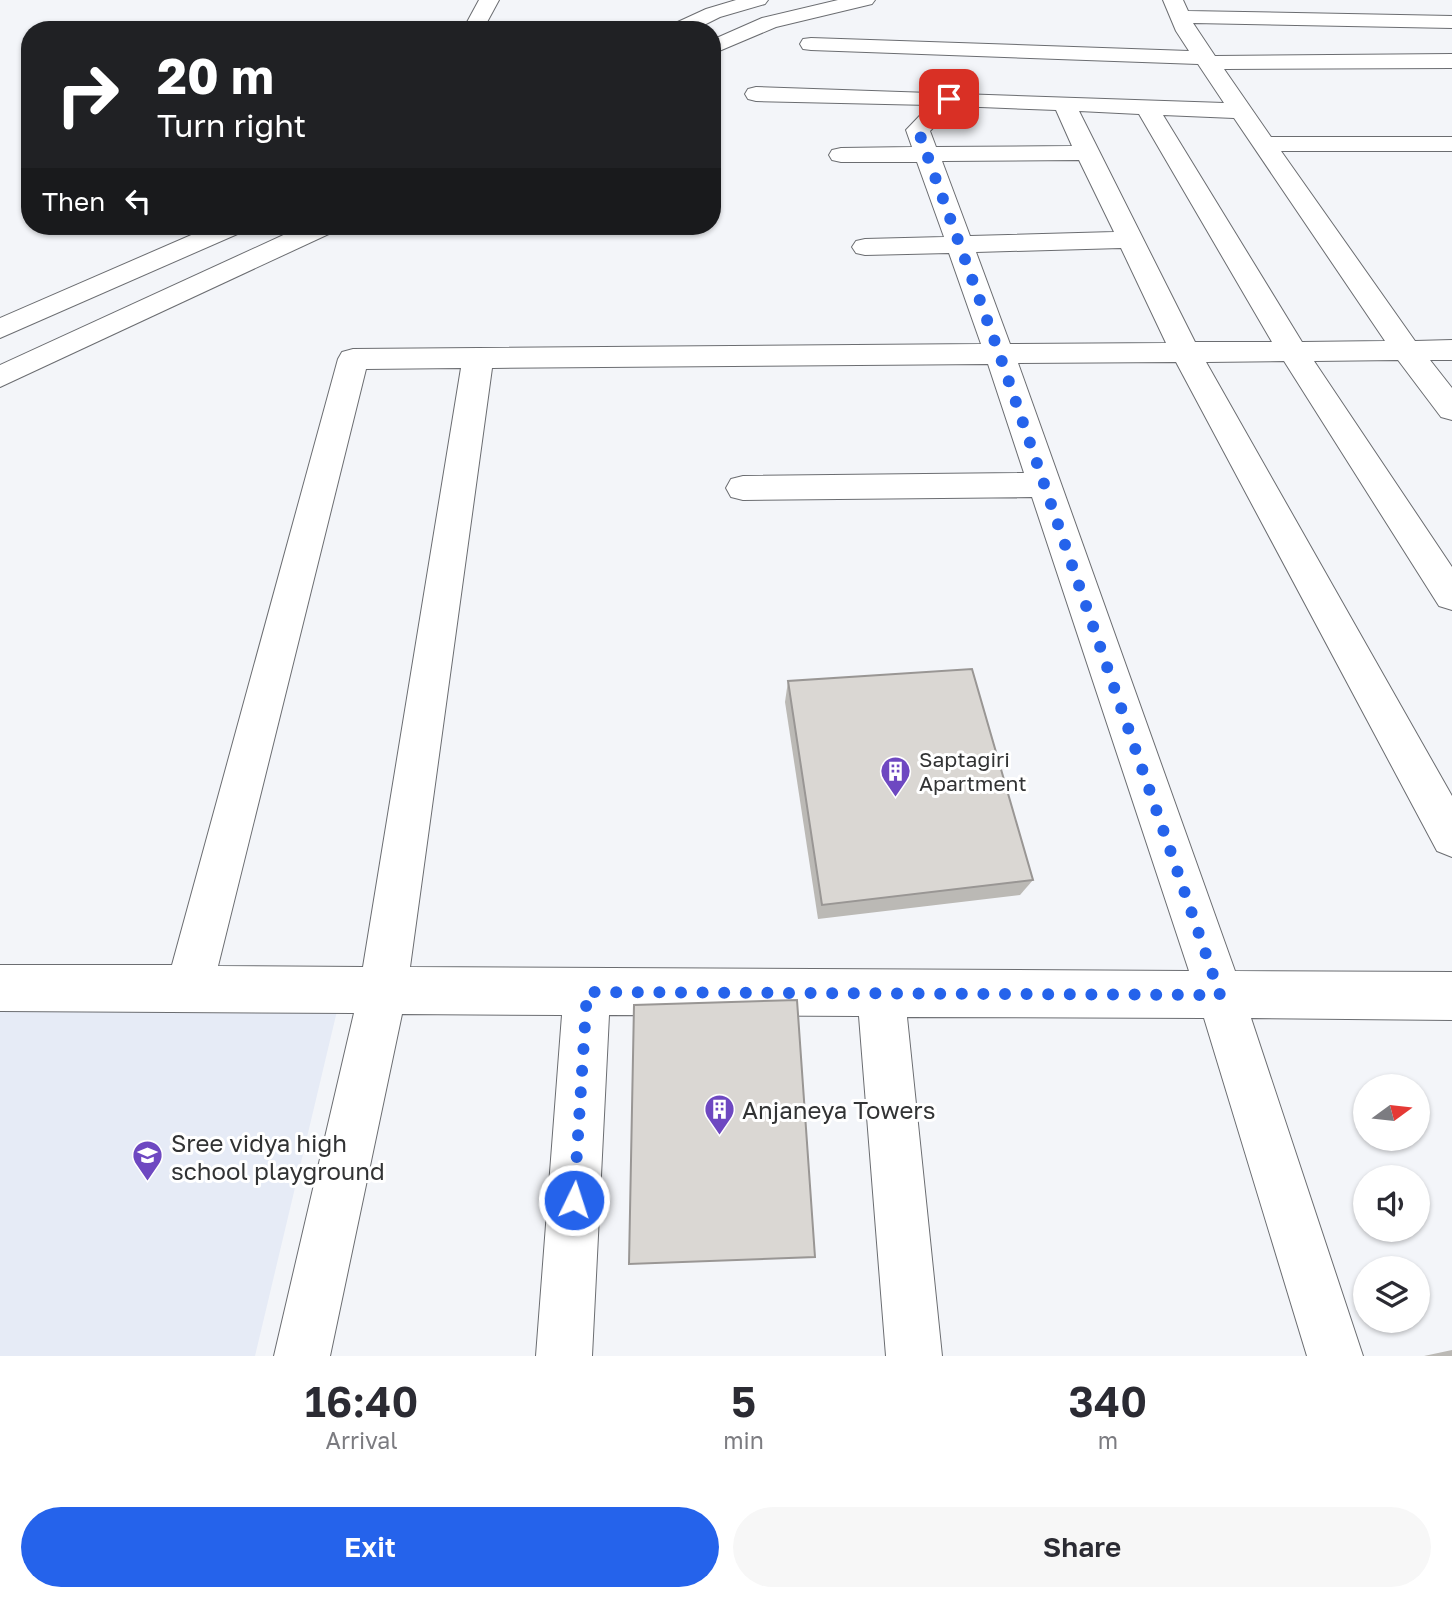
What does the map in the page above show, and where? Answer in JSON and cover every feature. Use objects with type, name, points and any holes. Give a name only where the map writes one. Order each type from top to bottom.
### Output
[{"type":"street","points":[[478,21],[489,0]]},
{"type":"street","points":[[696,21],[758,0]]},
{"type":"street","points":[[721,44],[769,22],[865,0]]},
{"type":"street","points":[[1290,0],[1326,62]]},
{"type":"street","points":[[1176,9],[1301,19],[1452,22]]},
{"type":"street","points":[[1176,9],[1241,111],[1406,350],[1452,409]]},
{"type":"street","points":[[811,44],[1207,61],[1452,61]]},
{"type":"street","points":[[756,94],[1241,111]]},
{"type":"street","points":[[949,99],[918,130],[999,353],[1220,995],[1335,1356]]},
{"type":"street","points":[[1064,104],[1185,351],[1452,837]]},
{"type":"street","points":[[1147,107],[1292,350],[1452,596]]},
{"type":"street","points":[[1264,144],[1452,144]]},
{"type":"street","points":[[841,155],[1088,153]]},
{"type":"street","points":[[0,328],[212,235]]},
{"type":"street","points":[[0,377],[305,235]]},
{"type":"street","points":[[865,247],[1131,240]]},
{"type":"street","points":[[189,989],[353,359],[1452,350]]},
{"type":"street","points":[[302,1356],[383,990],[478,358]]},
{"type":"street","points":[[743,488],[1044,485]]},
{"type":"street","points":[[0,988],[1452,996]]},
{"type":"street","points":[[564,1356],[587,992]]},
{"type":"street","points":[[881,993],[915,1356]]},
{"type":"shaded area","name":"Sree vidya high school playground","points":[[0,1009],[337,1011],[255,1356],[0,1356]]},
{"type":"building","name":"Saptagiri Apartment","points":[[972,669],[1033,880],[822,905],[788,681]]},
{"type":"building","name":"Anjaneya Towers","points":[[797,1000],[815,1257],[629,1264],[634,1005]]},
{"type":"place","name":"Saptagiri Apartment","points":[[896,798]]},
{"type":"place","name":"Anjaneya Towers","points":[[719,1136]]},
{"type":"place","name":"Sree vidya high school playground","points":[[148,1183]]},
{"type":"route","points":[[574,1200],[587,992],[1220,995],[999,353],[918,130],[949,99]]}]
